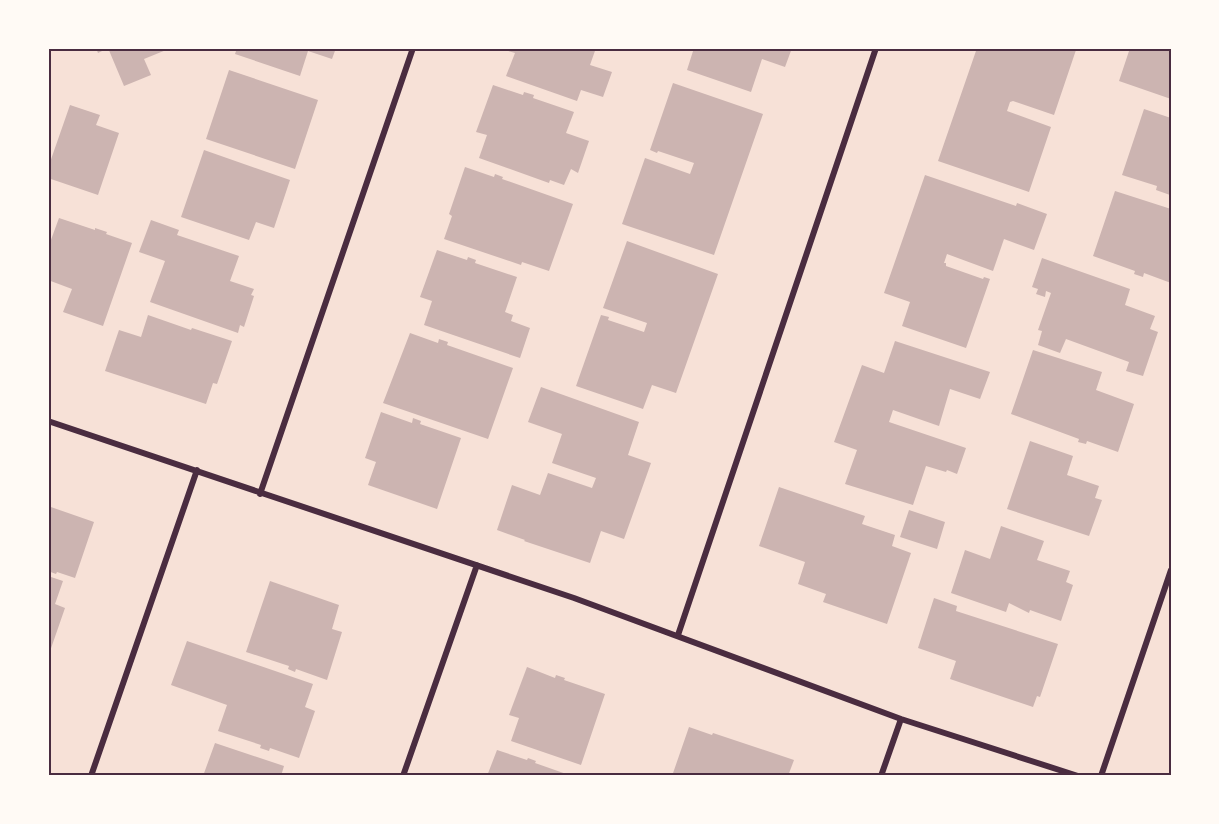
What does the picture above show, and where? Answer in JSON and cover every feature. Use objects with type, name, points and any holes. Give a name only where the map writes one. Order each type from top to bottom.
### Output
[{"type":"street","points":[[260,494],[413,48]]},
{"type":"street","points":[[678,635],[876,48]]},
{"type":"street","points":[[48,421],[477,565],[678,635],[901,718],[1078,776]]},
{"type":"street","points":[[91,776],[197,470]]},
{"type":"street","points":[[403,776],[477,565]]},
{"type":"street","points":[[1101,776],[1171,570]]},
{"type":"street","points":[[881,776],[901,718]]},
{"type":"building","points":[[96,48],[108,48],[98,53]]},
{"type":"building","points":[[108,48],[171,48],[144,59],[151,75],[124,86]]},
{"type":"building","points":[[237,48],[336,48],[332,59],[308,51],[300,76],[235,54]]},
{"type":"building","points":[[506,48],[596,48],[590,65],[612,72],[603,97],[581,90],[577,101],[506,76],[515,53],[505,50]]},
{"type":"building","points":[[694,48],[792,48],[785,67],[762,59],[751,92],[687,70]]},
{"type":"building","points":[[977,48],[1069,48],[1076,50],[1054,115],[1013,101],[1010,102],[1007,111],[1051,127],[1029,192],[938,161]]},
{"type":"building","points":[[1130,48],[1171,48],[1171,99],[1119,81]]},
{"type":"building","points":[[229,70],[318,100],[295,169],[206,139]]},
{"type":"building","points":[[673,83],[763,114],[714,255],[622,224],[645,158],[690,174],[694,163],[650,150]]},
{"type":"building","points":[[493,85],[523,95],[524,92],[534,95],[533,98],[574,112],[566,133],[589,141],[578,173],[571,169],[564,185],[550,180],[549,183],[479,158],[487,135],[476,132]]},
{"type":"building","points":[[70,105],[100,115],[96,125],[119,133],[98,195],[48,178],[48,168]]},
{"type":"building","points":[[1144,109],[1171,118],[1170,195],[1156,190],[1157,186],[1122,175]]},
{"type":"building","points":[[204,150],[290,180],[274,228],[256,222],[249,240],[181,217]]},
{"type":"building","points":[[465,167],[494,177],[495,174],[503,177],[502,179],[573,204],[549,271],[522,262],[521,265],[444,239],[452,216],[449,214]]},
{"type":"building","points":[[925,175],[1016,206],[1017,203],[1047,214],[1034,250],[1004,239],[993,271],[947,254],[944,263],[946,266],[983,279],[984,277],[990,279],[966,348],[902,326],[910,302],[884,293]]},
{"type":"building","points":[[1115,191],[1171,209],[1171,283],[1144,273],[1143,277],[1134,274],[1135,271],[1093,256]]},
{"type":"building","points":[[59,218],[107,232],[106,234],[132,243],[103,326],[63,312],[72,289],[48,280],[48,248]]},
{"type":"building","points":[[151,220],[179,230],[177,235],[239,256],[230,281],[254,289],[251,295],[254,296],[244,327],[240,325],[238,333],[150,302],[165,261],[139,252]]},
{"type":"building","points":[[627,241],[718,274],[676,393],[652,385],[643,409],[576,386],[601,315],[609,317],[608,320],[644,332],[647,323],[603,308]]},
{"type":"building","points":[[437,250],[467,260],[468,257],[476,260],[475,263],[517,277],[505,312],[513,315],[511,321],[530,328],[520,358],[424,325],[432,301],[420,297]]},
{"type":"building","points":[[1042,258],[1130,289],[1125,305],[1155,316],[1150,329],[1158,332],[1143,376],[1126,371],[1129,362],[1066,339],[1060,353],[1038,345],[1042,331],[1038,330],[1051,293],[1046,291],[1045,297],[1036,294],[1038,289],[1032,287]]},
{"type":"building","points":[[148,315],[232,341],[217,384],[213,383],[206,404],[105,371],[119,330],[141,337]]},
{"type":"building","points":[[410,333],[438,343],[439,339],[448,342],[447,345],[513,368],[488,439],[383,403]]},
{"type":"building","points":[[895,341],[990,372],[980,399],[950,389],[939,426],[893,410],[889,422],[966,448],[957,474],[926,466],[913,505],[845,484],[857,450],[834,442],[862,365],[884,373]]},
{"type":"building","points":[[1033,350],[1102,372],[1096,390],[1134,404],[1118,452],[1087,441],[1086,444],[1078,442],[1079,439],[1011,414]]},
{"type":"building","points":[[541,387],[639,422],[628,455],[651,463],[624,539],[601,531],[590,563],[497,530],[512,485],[540,495],[548,473],[592,488],[596,478],[552,463],[562,434],[528,422]]},
{"type":"building","points":[[381,412],[412,423],[413,418],[421,421],[420,424],[461,438],[437,509],[368,485],[376,462],[365,458]]},
{"type":"building","points":[[1030,441],[1073,456],[1067,475],[1099,486],[1095,498],[1102,500],[1089,536],[1007,509]]},
{"type":"building","points":[[779,487],[865,516],[862,524],[895,535],[892,546],[911,553],[887,624],[823,602],[826,594],[798,584],[805,562],[759,546]]},
{"type":"building","points":[[48,506],[94,522],[75,578],[48,571]]},
{"type":"building","points":[[909,510],[945,522],[937,549],[900,537]]},
{"type":"building","points":[[1001,526],[1044,541],[1037,560],[1070,571],[1066,582],[1073,585],[1061,621],[1030,610],[1029,613],[1009,603],[1006,612],[951,593],[965,550],[990,559]]},
{"type":"building","points":[[48,576],[63,581],[55,604],[65,608],[48,657]]},
{"type":"building","points":[[270,581],[339,605],[332,629],[342,632],[327,680],[296,669],[295,672],[288,669],[289,666],[246,652]]},
{"type":"building","points":[[934,598],[957,606],[956,611],[1058,644],[1040,697],[1037,696],[1033,707],[950,679],[956,661],[918,648]]},
{"type":"building","points":[[187,641],[313,684],[305,707],[315,711],[299,758],[270,748],[269,751],[260,748],[261,745],[218,731],[227,705],[171,685]]},
{"type":"building","points":[[527,667],[555,678],[556,675],[565,678],[564,680],[605,694],[581,765],[511,741],[519,718],[509,715]]},
{"type":"building","points":[[689,727],[794,760],[788,776],[672,776]]},
{"type":"building","points":[[215,743],[284,766],[281,776],[203,776]]},
{"type":"building","points":[[497,750],[527,760],[528,758],[536,761],[535,763],[572,776],[487,776]]}]
